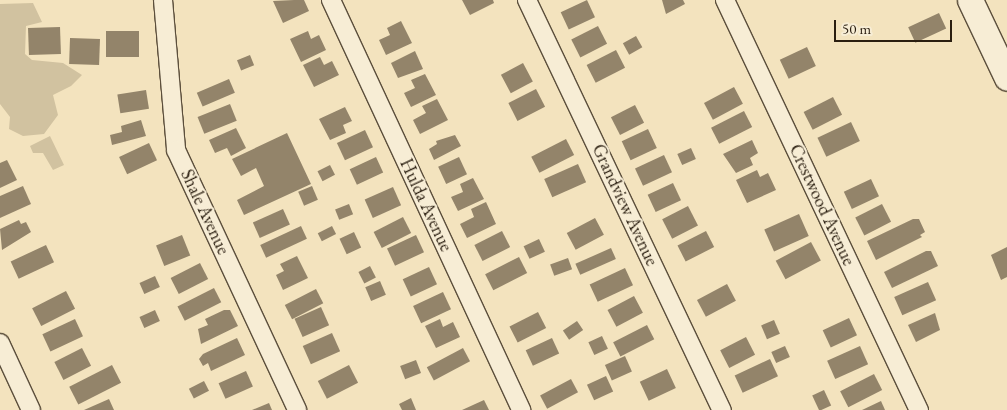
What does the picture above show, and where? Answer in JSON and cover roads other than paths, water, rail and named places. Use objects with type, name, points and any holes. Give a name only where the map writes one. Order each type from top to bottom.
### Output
[{"type":"main road","points":[[970,0],[1007,78]]},
{"type":"street","name":"Shale Avenue","points":[[163,0],[176,150],[297,410]]},
{"type":"street","name":"Hulda Avenue","points":[[331,0],[521,410]]},
{"type":"street","name":"Grandview Avenue","points":[[527,0],[722,410]]},
{"type":"street","name":"Crestwood Avenue","points":[[725,0],[919,410]]},
{"type":"street","points":[[0,343],[31,410]]}]
